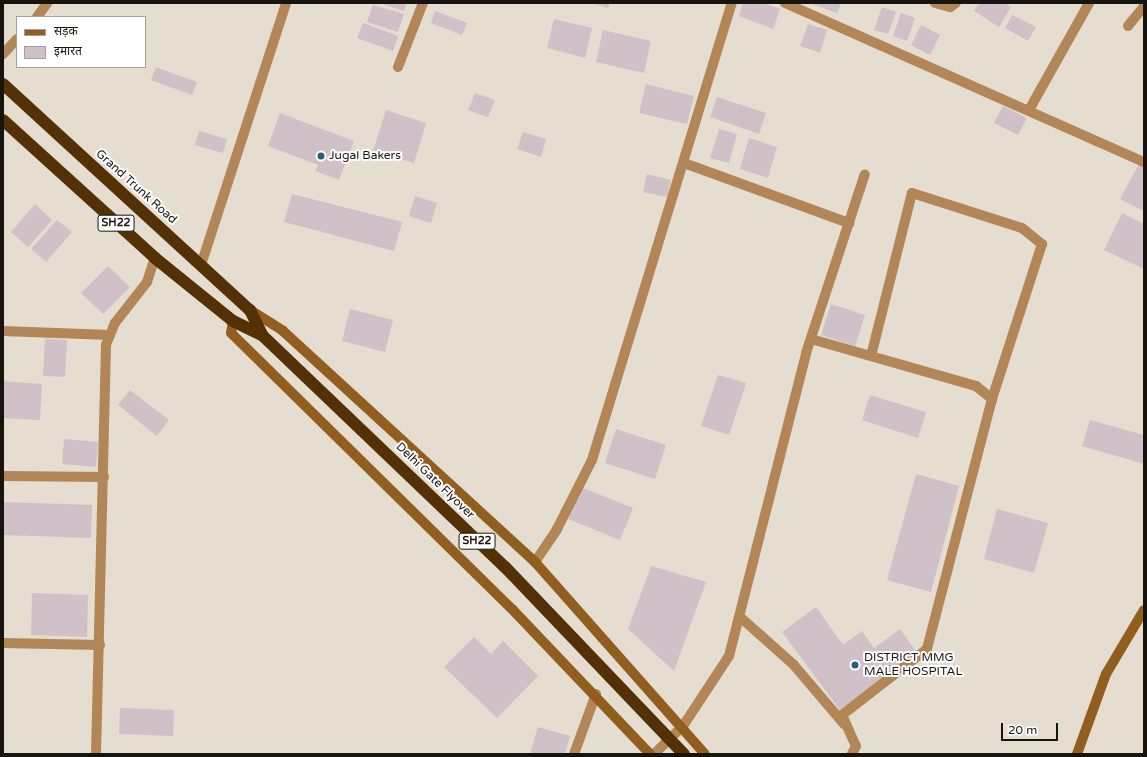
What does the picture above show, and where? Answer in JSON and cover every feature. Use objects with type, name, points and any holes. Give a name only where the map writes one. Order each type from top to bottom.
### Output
[{"type":"highway","name":"Grand Trunk Road","points":[[3,84],[250,310]]},
{"type":"highway","name":"SH22","points":[[3,120],[155,258],[233,321]]},
{"type":"highway","name":"Delhi Gate Flyover","points":[[250,310],[262,335]]},
{"type":"highway","name":"Delhi Gate Flyover","points":[[233,321],[262,335],[505,567],[684,754]]},
{"type":"main road","points":[[250,310],[283,331],[535,562],[683,726],[706,754]]},
{"type":"main road","points":[[233,321],[231,333],[596,694],[650,754]]},
{"type":"main road","points":[[1077,754],[1106,674],[1144,610]]},
{"type":"street","points":[[38,16],[47,3]]},
{"type":"street","points":[[201,265],[286,3]]},
{"type":"street","points":[[398,67],[423,3]]},
{"type":"street","points":[[535,562],[557,529],[592,460],[732,3]]},
{"type":"street","points":[[785,3],[804,6],[1144,162]]},
{"type":"street","points":[[935,3],[950,7],[956,3]]},
{"type":"street","points":[[1029,110],[1088,3]]},
{"type":"street","points":[[1128,26],[1144,6]]},
{"type":"street","points":[[3,54],[16,40]]},
{"type":"street","points":[[684,163],[849,223]]},
{"type":"street","points":[[654,754],[683,726],[722,670],[740,617],[811,339],[865,174]]},
{"type":"street","points":[[844,724],[842,715],[927,649],[992,399],[1042,244],[1022,228],[912,193],[870,356]]},
{"type":"street","points":[[96,754],[100,645],[106,345],[115,323],[147,282],[155,258]]},
{"type":"street","points":[[3,330],[110,335]]},
{"type":"street","points":[[811,339],[976,386],[992,399]]},
{"type":"street","points":[[3,476],[104,477]]},
{"type":"street","points":[[740,617],[793,664],[844,724],[856,746],[852,754]]},
{"type":"street","points":[[3,643],[100,645]]},
{"type":"street","points":[[574,754],[596,694]]},
{"type":"building","points":[[380,3],[407,3],[404,11]]},
{"type":"building","points":[[591,3],[610,3],[608,8]]},
{"type":"building","points":[[743,3],[763,3],[780,9],[773,29],[739,16]]},
{"type":"building","points":[[809,3],[841,3],[837,13]]},
{"type":"building","points":[[979,3],[1005,3],[1011,7],[999,27],[974,11]]},
{"type":"building","points":[[373,5],[404,14],[398,32],[367,22]]},
{"type":"building","points":[[882,7],[896,12],[888,34],[874,30]]},
{"type":"building","points":[[435,11],[467,23],[462,35],[431,23]]},
{"type":"building","points":[[901,13],[915,18],[907,41],[893,36]]},
{"type":"building","points":[[1012,15],[1036,27],[1028,41],[1005,28]]},
{"type":"building","points":[[554,19],[592,28],[585,58],[547,48]]},
{"type":"building","points":[[363,23],[398,36],[393,51],[357,38]]},
{"type":"building","points":[[808,24],[827,30],[820,53],[800,46]]},
{"type":"building","points":[[921,25],[940,35],[930,55],[911,45]]},
{"type":"building","points":[[603,30],[651,41],[644,73],[596,62]]},
{"type":"building","points":[[156,67],[197,82],[192,95],[151,80]]},
{"type":"building","points":[[646,84],[694,96],[687,124],[639,113]]},
{"type":"building","points":[[475,93],[495,100],[488,117],[468,110]]},
{"type":"building","points":[[717,97],[766,113],[759,134],[710,117]]},
{"type":"building","points":[[1003,106],[1027,118],[1018,135],[994,123]]},
{"type":"building","points":[[386,110],[426,123],[414,163],[373,151]]},
{"type":"building","name":"Jugal Bakers","points":[[280,113],[354,141],[339,180],[315,171],[318,165],[268,146]]},
{"type":"building","points":[[719,129],[737,134],[729,163],[710,158]]},
{"type":"building","points":[[199,131],[227,139],[223,153],[195,145]]},
{"type":"building","points":[[523,132],[546,139],[541,157],[517,149]]},
{"type":"building","points":[[749,138],[777,147],[768,178],[740,169]]},
{"type":"building","points":[[1139,164],[1144,167],[1144,211],[1120,199]]},
{"type":"building","points":[[647,174],[671,180],[667,197],[643,192]]},
{"type":"building","points":[[292,194],[402,222],[394,251],[284,222]]},
{"type":"building","points":[[415,196],[437,203],[431,223],[409,216]]},
{"type":"building","points":[[35,204],[52,220],[28,247],[11,232]]},
{"type":"building","points":[[1122,213],[1144,224],[1144,269],[1104,250]]},
{"type":"building","points":[[57,220],[72,232],[46,262],[31,249]]},
{"type":"building","points":[[108,266],[130,287],[103,314],[81,293]]},
{"type":"building","points":[[831,304],[865,315],[855,346],[821,335]]},
{"type":"building","points":[[350,309],[393,320],[385,352],[342,341]]},
{"type":"building","points":[[45,339],[67,340],[65,377],[43,376]]},
{"type":"building","points":[[718,375],[746,383],[729,435],[701,426]]},
{"type":"building","points":[[3,381],[42,384],[40,420],[3,418]]},
{"type":"building","points":[[130,390],[169,420],[157,436],[118,405]]},
{"type":"building","points":[[870,395],[926,412],[918,438],[862,420]]},
{"type":"building","points":[[1090,420],[1144,435],[1144,464],[1082,446]]},
{"type":"building","points":[[616,429],[666,445],[655,479],[605,463]]},
{"type":"building","points":[[64,439],[98,442],[96,467],[62,464]]},
{"type":"building","points":[[916,474],[959,486],[931,592],[887,580]]},
{"type":"building","points":[[581,487],[633,508],[620,540],[568,519]]},
{"type":"building","points":[[3,502],[92,505],[91,538],[3,535]]},
{"type":"building","points":[[997,509],[1048,523],[1034,573],[984,559]]},
{"type":"building","points":[[651,566],[706,582],[674,671],[628,629]]},
{"type":"building","points":[[32,593],[88,595],[87,637],[31,635]]},
{"type":"building","points":[[816,607],[843,645],[862,631],[874,648],[900,629],[918,654],[840,710],[782,632]]},
{"type":"building","points":[[474,637],[491,654],[503,641],[538,676],[497,718],[444,667]]},
{"type":"building","points":[[120,708],[174,710],[173,736],[119,734]]},
{"type":"building","points":[[538,727],[570,736],[565,754],[530,754]]},
{"type":"place","name":"Jugal Bakers","points":[[321,156]]},
{"type":"place","name":"DISTRICT MMG MALE HOSPITAL","points":[[855,665]]}]
